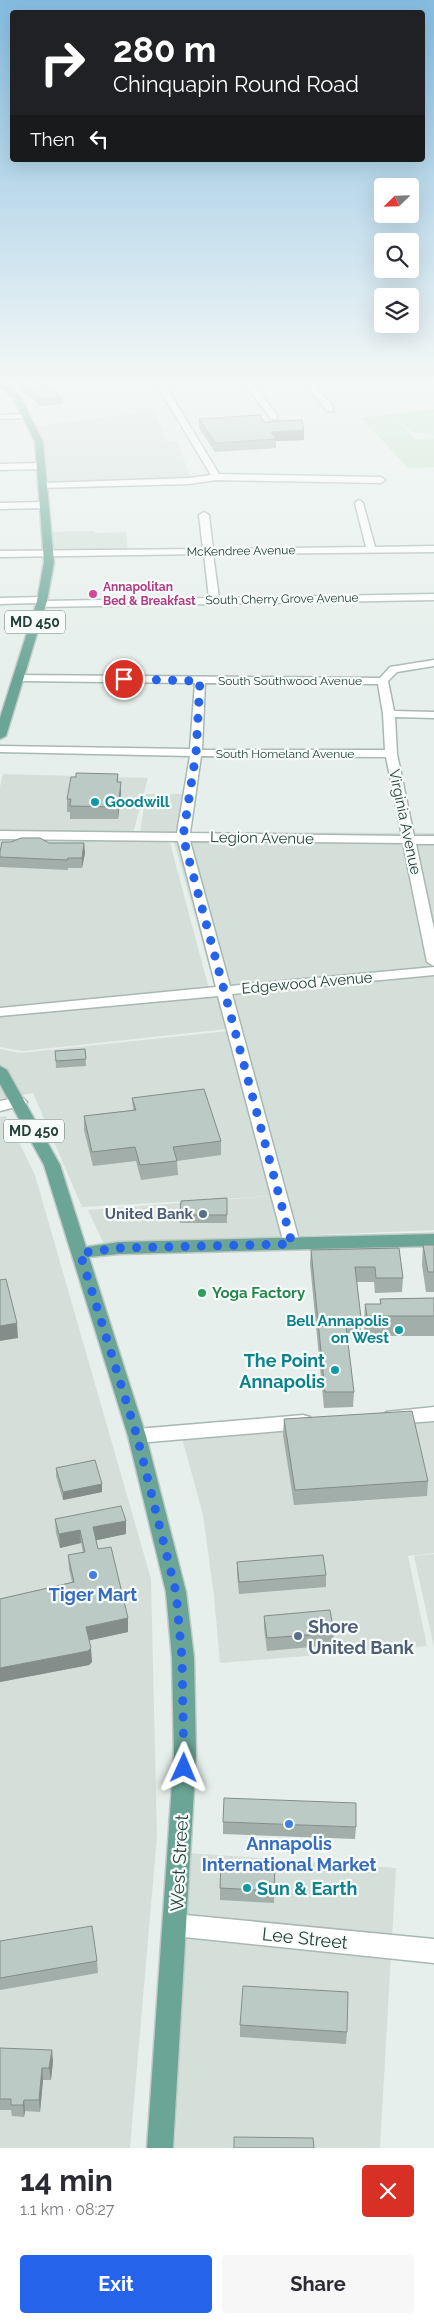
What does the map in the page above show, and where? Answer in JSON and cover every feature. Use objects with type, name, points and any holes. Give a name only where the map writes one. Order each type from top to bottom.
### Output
[{"type":"main road","name":"MD 450","points":[[0,736],[4,710],[18,678],[41,602],[48,568],[43,480]]},
{"type":"main road","name":"West Street","points":[[0,1070],[52,1165],[137,1436],[176,1592],[182,1658],[185,1755],[160,2148]]},
{"type":"main road","points":[[80,1253],[119,1248],[434,1240]]},
{"type":"street","points":[[44,486],[194,480]]},
{"type":"street","points":[[359,503],[371,550]]},
{"type":"street","points":[[0,506],[44,505]]},
{"type":"street","points":[[204,515],[214,600]]},
{"type":"street","name":"McKendree Avenue","points":[[0,554],[434,549]]},
{"type":"street","name":"South Cherry Grove Avenue","points":[[0,601],[434,597]]},
{"type":"street","points":[[383,681],[394,669],[434,663]]},
{"type":"street","name":"South Southwood Avenue","points":[[18,678],[200,681],[383,681]]},
{"type":"street","points":[[200,681],[196,753],[183,837],[292,1244]]},
{"type":"street","name":"Virginia Avenue","points":[[383,681],[389,714],[391,754],[434,962]]},
{"type":"street","points":[[389,714],[434,715]]},
{"type":"street","name":"South Homeland Avenue","points":[[0,749],[391,754]]},
{"type":"street","name":"Legion Avenue","points":[[0,835],[408,842],[434,840]]},
{"type":"street","name":"Edgewood Avenue","points":[[0,1012],[434,971]]},
{"type":"street","points":[[0,1106],[19,1102]]},
{"type":"street","points":[[376,1418],[434,1414]]},
{"type":"street","points":[[137,1436],[318,1421]]},
{"type":"street","name":"Lee Street","points":[[175,1925],[434,1951]]},
{"type":"shaded area","points":[[49,480],[138,480],[49,484]]},
{"type":"shaded area","points":[[95,531],[95,533],[126,532],[128,551],[52,552],[51,532]]},
{"type":"shaded area","points":[[3,774],[148,778],[133,833],[170,843],[209,989],[0,1007],[0,787]]},
{"type":"shaded area","points":[[146,794],[187,794],[192,832],[434,833],[434,1230],[104,1244],[88,1210],[272,1196],[82,1207],[33,1093],[0,1099],[0,1049],[21,1053],[228,1031],[237,1028],[23,1051],[0,1047],[0,1015],[216,991],[174,842],[140,833]]},
{"type":"shaded area","points":[[6,1116],[35,1175],[151,1579],[157,1836],[130,2148],[0,2148],[0,1117]]},
{"type":"shaded area","points":[[434,1422],[434,1553],[408,1556],[427,1646],[220,1663],[214,1596],[203,1515],[182,1438]]},
{"type":"shaded area","points":[[434,1554],[434,1647],[414,1556]]},
{"type":"shaded area","points":[[189,1853],[396,1868],[380,2148],[175,2148]]},
{"type":"building","points":[[76,773],[118,774],[117,782],[121,782],[118,807],[70,806],[71,799],[67,799],[71,777],[76,777]]},
{"type":"building","points":[[21,838],[40,838],[49,843],[84,843],[82,858],[68,858],[67,860],[0,857],[2,842],[11,842]]},
{"type":"building","points":[[85,1049],[86,1059],[56,1061],[55,1051]]},
{"type":"building","points":[[204,1089],[221,1141],[173,1147],[177,1161],[140,1165],[135,1147],[92,1152],[84,1116],[136,1110],[132,1098]]},
{"type":"building","points":[[227,1198],[227,1215],[180,1215],[181,1201]]},
{"type":"building","points":[[423,1245],[434,1245],[434,1272],[428,1272]]},
{"type":"building","name":"The Point Annapolis","points":[[399,1248],[403,1278],[376,1278],[375,1267],[355,1267],[361,1318],[345,1318],[354,1392],[325,1392],[311,1250]]},
{"type":"building","points":[[6,1279],[17,1323],[0,1326],[0,1280]]},
{"type":"building","points":[[434,1298],[434,1316],[367,1316],[365,1304],[381,1304],[380,1299]]},
{"type":"building","points":[[412,1411],[428,1481],[295,1490],[284,1419]]},
{"type":"building","points":[[95,1460],[102,1484],[63,1492],[56,1468]]},
{"type":"building","points":[[121,1506],[126,1521],[93,1527],[98,1549],[111,1547],[128,1618],[86,1627],[91,1648],[88,1651],[0,1668],[0,1599],[74,1582],[68,1555],[85,1552],[80,1530],[59,1534],[55,1519]]},
{"type":"building","points":[[323,1555],[326,1575],[239,1582],[237,1562]]},
{"type":"building","points":[[330,1610],[334,1633],[267,1638],[264,1616]]},
{"type":"building","points":[[224,1798],[356,1803],[356,1827],[223,1822]]},
{"type":"building","points":[[221,1861],[275,1864],[274,1891],[220,1888]]},
{"type":"building","points":[[92,1926],[97,1961],[0,1978],[0,1941]]},
{"type":"building","points":[[243,1986],[348,1992],[347,2032],[240,2025]]},
{"type":"building","points":[[0,2048],[52,2050],[49,2068],[42,2068],[39,2100],[24,2100],[23,2105],[11,2105],[11,2099],[0,2099]]},
{"type":"building","points":[[234,2137],[313,2138],[314,2148],[234,2148]]},
{"type":"place","name":"Annapolitan Bed & Breakfast","points":[[93,594]]},
{"type":"place","name":"Goodwill","points":[[95,802]]},
{"type":"place","name":"United Bank","points":[[203,1214]]},
{"type":"place","name":"Yoga Factory","points":[[202,1293]]},
{"type":"place","name":"Bell Annapolis on West","points":[[399,1330]]},
{"type":"place","name":"The Point Annapolis","points":[[335,1370]]},
{"type":"place","name":"Tiger Mart","points":[[93,1575]]},
{"type":"place","name":"Shore United Bank","points":[[298,1636]]},
{"type":"place","name":"Annapolis International Market","points":[[289,1824]]},
{"type":"place","name":"Sun & Earth","points":[[247,1888]]},
{"type":"route","points":[[124,679],[200,681],[196,753],[183,837],[292,1244],[119,1248],[80,1253],[137,1436],[176,1592],[182,1658],[184,1768]]}]
